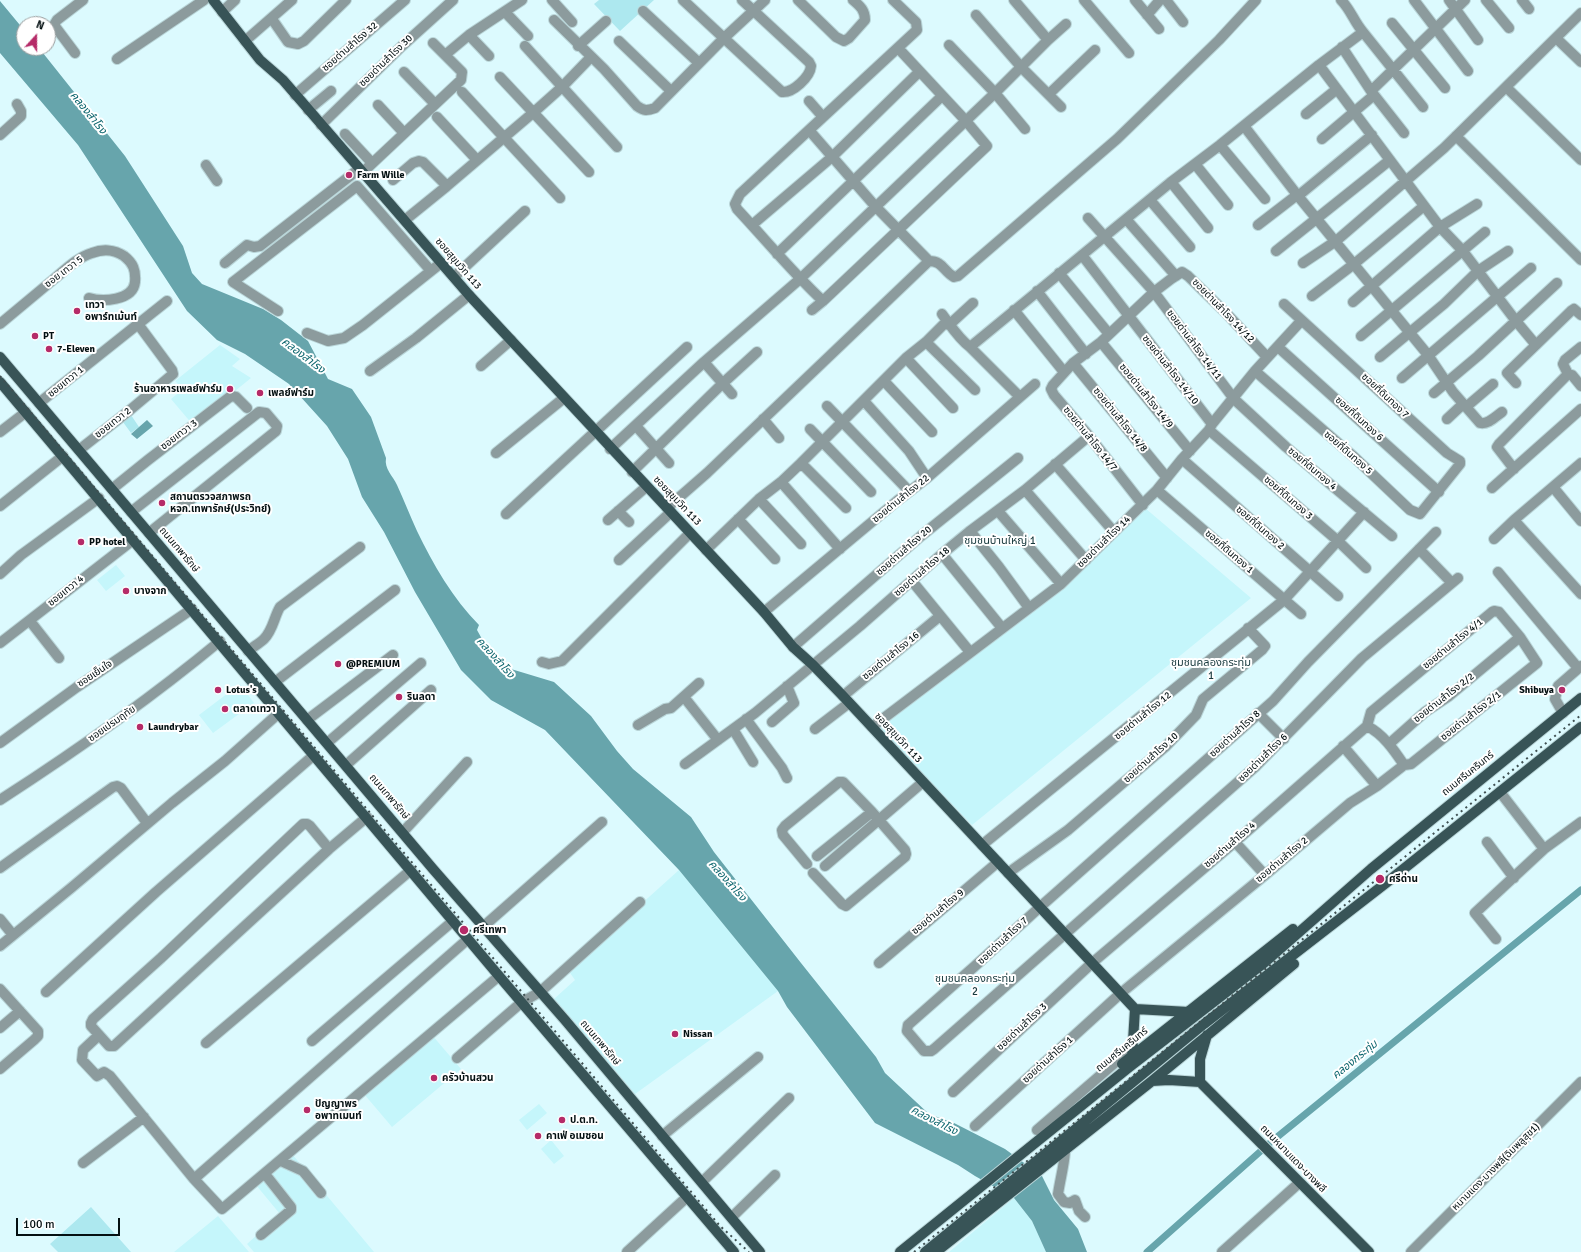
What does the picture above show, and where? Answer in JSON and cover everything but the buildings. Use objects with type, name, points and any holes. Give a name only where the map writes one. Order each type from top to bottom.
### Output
[{"type":"main road","name":"ซอยสุขุมวิท 113","points":[[213,0],[260,60],[283,80],[469,295],[610,449],[764,612],[793,647],[813,665],[872,727],[1136,1009]]},
{"type":"main road","name":"ถนนเทพารักษ์","points":[[0,357],[274,682],[433,869],[484,926],[732,1217],[760,1252]]},
{"type":"main road","points":[[0,382],[220,642],[499,976],[734,1252]]},
{"type":"main road","name":"ถนนศรีนครินทร์","points":[[895,1251],[1264,962],[1371,869],[1581,698]]},
{"type":"main road","points":[[925,1252],[1204,1024],[1386,883],[1581,728]]},
{"type":"main road","name":"ถนนศรีนครินทร์","points":[[895,1251],[949,1205],[1099,1084],[1132,1053],[1189,1012],[1256,957],[1371,869]]},
{"type":"main road","points":[[936,1252],[1121,1104],[1152,1081],[1330,935],[1386,883]]},
{"type":"main road","points":[[1132,1053],[1136,1009],[1189,1012]]},
{"type":"main road","points":[[1152,1081],[1162,1080],[1200,1082],[1200,1059],[1208,1035]]},
{"type":"main road","name":"ถนนหนามแดง-บางพลี","points":[[1200,1082],[1369,1252]]},
{"type":"street","points":[[75,53],[54,25],[57,20],[83,0]]},
{"type":"street","points":[[117,59],[204,0]]},
{"type":"street","points":[[222,12],[235,0]]},
{"type":"street","points":[[245,41],[292,0]]},
{"type":"street","points":[[272,19],[288,42],[298,44],[346,0]]},
{"type":"street","name":"ซอยด่านสำโรง 32","points":[[295,95],[405,0]]},
{"type":"street","name":"ซอยด่านสำโรง 30","points":[[321,125],[402,46],[453,0]]},
{"type":"street","points":[[445,55],[470,35],[522,0]]},
{"type":"street","points":[[552,0],[572,22]]},
{"type":"street","points":[[683,0],[782,92],[793,90],[808,74],[811,66],[809,62],[753,12],[742,0]]},
{"type":"street","points":[[554,20],[637,106],[642,110],[647,111],[654,108],[724,38],[765,0]]},
{"type":"street","points":[[798,0],[836,37],[844,41],[849,38],[865,20],[865,15],[862,8],[853,0]]},
{"type":"street","points":[[823,301],[777,254],[737,209],[735,204],[740,194],[917,30],[917,26],[912,18],[893,0]]},
{"type":"street","points":[[1014,0],[1048,40]]},
{"type":"street","points":[[1084,0],[1130,53]]},
{"type":"street","points":[[1135,0],[1159,29]]},
{"type":"street","points":[[1147,15],[1160,0]]},
{"type":"street","points":[[1166,0],[1183,22]]},
{"type":"street","points":[[808,130],[854,180],[875,206],[929,261],[940,263],[954,277],[962,274],[1117,139],[1219,40],[1256,0]]},
{"type":"street","points":[[1414,0],[1468,71]]},
{"type":"street","points":[[1449,0],[1478,40]]},
{"type":"street","points":[[1322,139],[1354,112],[1373,93],[1393,69],[1465,0]]},
{"type":"street","points":[[1486,0],[1509,28]]},
{"type":"street","points":[[1522,0],[1529,9]]},
{"type":"street","points":[[1347,2],[1358,26],[1423,107]]},
{"type":"street","points":[[643,11],[699,63]]},
{"type":"street","points":[[505,12],[528,36]]},
{"type":"street","points":[[1303,263],[1336,241],[1406,181],[1456,136],[1581,13]]},
{"type":"street","points":[[976,15],[1022,68],[1061,107]]},
{"type":"street","points":[[578,46],[606,21]]},
{"type":"street","points":[[1392,23],[1445,88]]},
{"type":"street","points":[[610,449],[704,362],[800,279],[875,206],[996,93],[1048,40],[1066,24]]},
{"type":"street","points":[[970,347],[1171,182],[1363,32]]},
{"type":"street","points":[[470,35],[489,56]]},
{"type":"street","points":[[1556,38],[1581,62]]},
{"type":"street","points":[[619,41],[671,90]]},
{"type":"street","points":[[225,263],[247,245],[254,247],[260,246],[372,163],[461,80],[462,72],[433,43]]},
{"type":"street","points":[[949,45],[996,93],[1025,129]]},
{"type":"street","points":[[525,46],[617,147]]},
{"type":"street","points":[[1342,47],[1373,93],[1404,132]]},
{"type":"street","points":[[812,310],[987,146],[966,121],[898,48]]},
{"type":"street","points":[[1049,94],[1095,50]]},
{"type":"street","points":[[405,220],[534,112],[562,87],[591,57]]},
{"type":"street","points":[[1319,65],[1440,227],[1462,250],[1536,345]]},
{"type":"street","points":[[404,72],[435,104]]},
{"type":"street","points":[[752,225],[832,157],[919,72]]},
{"type":"street","points":[[500,77],[589,172]]},
{"type":"street","points":[[1506,87],[1581,160]]},
{"type":"street","points":[[1306,114],[1337,89]]},
{"type":"street","points":[[308,110],[331,91]]},
{"type":"street","points":[[462,92],[560,198]]},
{"type":"street","points":[[777,254],[942,96]]},
{"type":"street","points":[[809,101],[823,117]]},
{"type":"street","points":[[0,135],[21,116],[22,111],[18,104]]},
{"type":"street","points":[[378,105],[404,133]]},
{"type":"street","points":[[437,117],[477,160]]},
{"type":"street","points":[[1244,126],[1428,355],[1453,392],[1480,423],[1483,424],[1502,412]]},
{"type":"street","points":[[345,134],[372,163]]},
{"type":"street","points":[[1258,225],[1298,195],[1372,135]]},
{"type":"street","points":[[1456,136],[1581,260]]},
{"type":"street","points":[[1220,145],[1265,200]]},
{"type":"street","points":[[1276,251],[1390,160]]},
{"type":"street","points":[[393,180],[413,163],[419,161],[423,162],[447,186]]},
{"type":"street","points":[[1195,164],[1228,205]]},
{"type":"street","points":[[206,165],[217,181]]},
{"type":"street","points":[[1171,182],[1208,228]]},
{"type":"street","points":[[278,311],[233,282],[357,186],[431,271]]},
{"type":"street","points":[[1150,200],[1190,247]]},
{"type":"street","points":[[1353,302],[1440,227],[1477,204]]},
{"type":"street","points":[[1312,296],[1354,264],[1424,206]]},
{"type":"street","points":[[454,277],[525,212]]},
{"type":"street","name":"ซอยด่านสำโรง 14/11","points":[[1088,218],[1154,292],[1234,398]]},
{"type":"street","points":[[1014,310],[1064,372],[1073,363],[1101,342],[1154,292],[1176,276],[1126,219]]},
{"type":"street","points":[[1361,336],[1485,232]]},
{"type":"street","name":"ซอย เทวา 5","points":[[0,324],[72,264],[90,253],[106,250],[120,254],[131,261],[134,267],[135,276],[135,284],[133,288],[118,299],[106,300],[89,298]]},
{"type":"street","points":[[1380,357],[1444,304],[1478,271],[1508,251]]},
{"type":"street","name":"ซอยด่านสำโรง 14/10","points":[[1082,255],[1211,427]]},
{"type":"street","points":[[620,560],[707,473],[929,261]]},
{"type":"street","points":[[307,333],[328,341],[344,338],[363,325],[441,263]]},
{"type":"street","points":[[1402,378],[1498,298],[1531,268]]},
{"type":"street","name":"ซอยด่านสำโรง 14/12","points":[[1176,276],[1182,272],[1188,276],[1226,313],[1267,357]]},
{"type":"street","points":[[1059,273],[1109,334]]},
{"type":"street","points":[[1434,393],[1447,383],[1557,283]]},
{"type":"street","points":[[1038,291],[1086,354]]},
{"type":"street","points":[[370,371],[416,338],[469,295]]},
{"type":"street","name":"ซอยเทวา 1","points":[[40,403],[167,301]]},
{"type":"street","points":[[706,550],[759,499],[781,482],[801,463],[906,358],[926,342],[946,320],[973,303]]},
{"type":"street","name":"ซอยที่ดินทอง 7","points":[[1284,304],[1447,453],[1460,461],[1460,464],[1439,492]]},
{"type":"street","points":[[1516,383],[1507,373],[1571,311],[1574,310],[1581,315]]},
{"type":"street","points":[[946,320],[962,341],[970,347],[1019,396]]},
{"type":"street","name":"ซอยด่านสำโรง 14","points":[[872,727],[1061,584],[1158,490],[1182,459],[1211,427],[1255,371],[1301,321]]},
{"type":"street","name":"ซอยเทวา 2","points":[[79,450],[173,374],[172,370],[138,324]]},
{"type":"street","points":[[481,366],[511,340]]},
{"type":"street","points":[[926,342],[974,390]]},
{"type":"street","name":"ซอยด่านสำโรง 14/9","points":[[1101,342],[1190,450]]},
{"type":"street","points":[[506,514],[687,347]]},
{"type":"street","name":"ซอยที่ดินทอง 6","points":[[1278,347],[1439,492]]},
{"type":"street","points":[[1581,347],[1562,364],[1568,374],[1572,376],[1581,386]]},
{"type":"street","points":[[632,472],[757,352]]},
{"type":"street","points":[[906,358],[953,408]]},
{"type":"street","points":[[704,362],[732,394]]},
{"type":"street","name":"ซอยด่านสำโรง 14/8","points":[[1073,363],[1167,478]]},
{"type":"street","name":"ซอยที่ดินทอง 5","points":[[1255,371],[1353,456],[1416,514],[1420,514],[1439,492]]},
{"type":"street","name":"ซอยด่านสำโรง 14/7","points":[[1064,372],[1051,389],[1054,395],[1089,436],[1143,505]]},
{"type":"street","points":[[1514,469],[1497,447],[1568,374]]},
{"type":"street","points":[[884,381],[932,432]]},
{"type":"street","name":"ซอยด่านสำโรง 22","points":[[764,612],[909,491],[927,478],[1019,396],[1035,384]]},
{"type":"street","points":[[1447,419],[1493,384]]},
{"type":"street","name":"ซอยเทวา 3","points":[[112,489],[231,396],[236,397],[247,408]]},
{"type":"street","points":[[496,453],[564,398]]},
{"type":"street","name":"ซอยที่ดินทอง 4","points":[[1234,398],[1286,447],[1392,536]]},
{"type":"street","points":[[864,401],[909,451],[927,478]]},
{"type":"street","points":[[827,406],[909,491]]},
{"type":"street","points":[[1492,488],[1581,409]]},
{"type":"street","points":[[0,432],[26,412]]},
{"type":"street","points":[[131,512],[259,412],[266,413],[276,426],[276,431],[149,533]]},
{"type":"street","points":[[763,419],[779,438]]},
{"type":"street","points":[[636,426],[669,462]]},
{"type":"street","name":"ซอยที่ดินทอง 3","points":[[1211,427],[1366,568]]},
{"type":"street","points":[[810,429],[871,492]]},
{"type":"street","name":"ซอยด่านสำโรง 18","points":[[685,764],[746,719],[813,665],[942,554],[1025,490],[1089,436]]},
{"type":"street","points":[[0,506],[63,456]]},
{"type":"street","name":"ซอยด่านสำโรง 20","points":[[793,647],[921,536],[1018,458]]},
{"type":"street","name":"ซอยที่ดินทอง 2","points":[[1182,459],[1338,596]]},
{"type":"street","points":[[801,463],[846,508]]},
{"type":"street","points":[[1494,539],[1581,463]]},
{"type":"street","points":[[1055,464],[1114,532]]},
{"type":"street","points":[[781,482],[840,549]]},
{"type":"street","points":[[608,520],[646,486]]},
{"type":"street","points":[[1553,487],[1581,521]]},
{"type":"street","points":[[1025,490],[1086,560]]},
{"type":"street","name":"ซอยที่ดินทอง 1","points":[[1158,490],[1301,614]]},
{"type":"street","points":[[0,574],[21,555],[99,498]]},
{"type":"street","points":[[759,499],[801,544]]},
{"type":"street","points":[[618,511],[628,522]]},
{"type":"street","points":[[998,511],[1061,584]]},
{"type":"street","name":"ซอยด่านสำโรง 12","points":[[982,845],[1284,600],[1364,512]]},
{"type":"street","points":[[738,520],[775,559]]},
{"type":"street","points":[[1514,520],[1581,594]]},
{"type":"street","points":[[970,531],[1029,608]]},
{"type":"street","name":"ซอยด่านสำโรง 8","points":[[1040,907],[1273,701],[1308,662],[1436,532]]},
{"type":"street","points":[[542,662],[549,664],[562,661],[690,533]]},
{"type":"street","name":"ซอยเทวา 4","points":[[0,644],[134,540]]},
{"type":"street","points":[[248,651],[264,639],[280,607],[360,548]]},
{"type":"street","name":"ซอยด่านสำโรง 6","points":[[916,1041],[924,1051],[931,1051],[934,1049],[1255,767],[1362,658],[1455,580],[1419,549]]},
{"type":"street","points":[[942,554],[1002,628]]},
{"type":"street","points":[[1498,572],[1580,667],[1558,686],[1555,699],[1563,712]]},
{"type":"street","points":[[912,581],[970,652]]},
{"type":"street","points":[[274,682],[395,590]]},
{"type":"street","name":"ซอยเย็นใจ","points":[[0,743],[77,687],[192,609]]},
{"type":"street","name":"ซอยด่านสำโรง 4/1","points":[[1367,726],[1371,712],[1494,611],[1499,612],[1520,637],[1537,663]]},
{"type":"street","name":"ซอยด่านสำโรง 16","points":[[815,729],[940,616]]},
{"type":"street","points":[[30,621],[59,658]]},
{"type":"street","name":"ซอยด่านสำโรง 10","points":[[1008,873],[1068,830],[1165,747],[1196,716],[1204,699],[1262,650],[1265,646],[1248,628]]},
{"type":"street","name":"ซอยด่านสำโรง 2/2","points":[[1389,744],[1425,712],[1449,696],[1520,637]]},
{"type":"street","name":"ซอยเปรมฤทัย","points":[[0,800],[30,782],[123,716],[220,642]]},
{"type":"street","points":[[307,720],[393,655]]},
{"type":"street","points":[[327,743],[421,663]]},
{"type":"street","name":"ซอยด่านสำโรง 2/1","points":[[1404,765],[1411,764],[1537,663]]},
{"type":"street","points":[[638,725],[665,709],[671,708],[699,683]]},
{"type":"street","points":[[772,722],[794,703],[787,686]]},
{"type":"street","points":[[346,765],[431,690]]},
{"type":"street","points":[[684,697],[718,740]]},
{"type":"street","points":[[0,946],[225,761],[279,713]]},
{"type":"street","points":[[1258,713],[1284,739]]},
{"type":"street","points":[[746,719],[782,768],[787,778]]},
{"type":"street","points":[[1367,726],[1374,729],[1389,744],[1404,765]]},
{"type":"street","name":"ซอยด่านสำโรง 4","points":[[1092,963],[1235,842],[1367,726]]},
{"type":"street","points":[[733,729],[753,762]]},
{"type":"street","points":[[1343,746],[1377,786]]},
{"type":"street","points":[[46,992],[156,892],[314,755]]},
{"type":"street","points":[[403,832],[467,762]]},
{"type":"street","name":"ซอยด่านสำโรง 2","points":[[1121,993],[1350,803],[1377,786],[1404,765]]},
{"type":"street","points":[[839,782],[843,782],[872,812],[905,850],[906,854],[905,857],[846,906],[842,904],[808,869],[807,864],[783,835],[782,830],[839,782]]},
{"type":"street","points":[[813,873],[821,872],[825,866],[923,782]]},
{"type":"street","points":[[0,868],[113,787],[117,786],[121,788],[148,823]]},
{"type":"street","points":[[1500,792],[1544,849]]},
{"type":"street","points":[[807,864],[810,859],[816,856],[872,812]]},
{"type":"street","points":[[329,849],[310,826],[303,824],[162,958],[93,1019],[91,1026],[109,1046],[114,1046],[366,816]]},
{"type":"street","points":[[484,926],[602,822]]},
{"type":"street","points":[[1496,939],[1475,913],[1544,849],[1581,822]]},
{"type":"street","points":[[1235,842],[1265,875]]},
{"type":"street","points":[[1487,842],[1514,878]]},
{"type":"street","points":[[816,856],[822,859],[825,866]]},
{"type":"street","name":"ซอยด่านสำโรง 9","points":[[879,963],[998,862]]},
{"type":"street","points":[[206,1043],[411,870]]},
{"type":"street","points":[[457,1058],[522,1002],[540,992],[640,902]]},
{"type":"street","name":"ซอยด่านสำโรง 7","points":[[916,1041],[907,1032],[908,1025],[1040,907]]},
{"type":"street","points":[[0,919],[13,935]]},
{"type":"street","points":[[312,1041],[453,921]]},
{"type":"street","points":[[194,1179],[468,939]]},
{"type":"street","name":"ซอยด่านสำโรง 3","points":[[953,1092],[1092,963]]},
{"type":"street","points":[[99,1035],[83,1050],[81,1054],[82,1060],[97,1076],[104,1072],[110,1076],[194,1179],[222,1209],[281,1161],[499,976]]},
{"type":"street","points":[[0,989],[38,1031],[38,1036],[0,1068]]},
{"type":"street","name":"ซอยด่านสำโรง 1","points":[[975,1126],[1121,993]]},
{"type":"street","points":[[0,1028],[20,1010]]},
{"type":"street","points":[[1037,1130],[1132,1053]]},
{"type":"street","points":[[662,1136],[758,1057]]},
{"type":"street","points":[[1085,1217],[1079,1211],[1075,1200],[1070,1203],[1064,1202],[1058,1194],[1064,1164],[1063,1154],[1162,1080]]},
{"type":"street","name":"หนามแดง-บางพลี(ฉิมพลูสุข1)","points":[[1411,1252],[1581,1082]]},
{"type":"street","points":[[702,1182],[789,1098]]},
{"type":"street","points":[[83,1163],[144,1117]]},
{"type":"street","points":[[281,1161],[303,1171],[321,1193]]},
{"type":"street","points":[[261,1235],[291,1210],[291,1207],[265,1174]]},
{"type":"street","points":[[732,1217],[775,1175]]},
{"type":"street","points":[[1222,1252],[1299,1183]]},
{"type":"street","points":[[627,1252],[687,1197]]},
{"type":"shaded area","points":[[599,0],[654,0],[620,31],[594,4]]},
{"type":"shaded area","points":[[220,345],[240,359],[232,366],[251,378],[193,425],[171,399],[183,389],[175,381]]},
{"type":"shaded area","points":[[129,412],[139,427],[131,433],[120,418]]},
{"type":"shaded area","points":[[1145,508],[1251,598],[972,825],[878,727],[924,692]]},
{"type":"shaded area","points":[[116,565],[125,576],[106,591],[97,580]]},
{"type":"shaded area","name":"ตลาดเทวา","points":[[240,684],[254,703],[213,733],[199,715]]},
{"type":"shaded area","points":[[679,870],[778,991],[635,1094],[554,999],[575,980],[568,970]]},
{"type":"shaded area","name":"ครัวบ้านสวน","points":[[432,1035],[461,1069],[392,1127],[364,1094]]},
{"type":"shaded area","points":[[539,1104],[547,1113],[527,1130],[519,1120]]},
{"type":"shaded area","points":[[551,1140],[564,1156],[554,1164],[541,1149]]},
{"type":"shaded area","points":[[292,1154],[374,1252],[254,1252],[247,1244],[280,1214],[256,1185]]},
{"type":"shaded area","points":[[1014,1198],[1032,1221],[1046,1252],[949,1252]]},
{"type":"shaded area","points":[[91,1207],[131,1252],[58,1252],[50,1244]]},
{"type":"shaded area","points":[[218,1216],[249,1252],[174,1252]]},
{"type":"water","name":"คลองสำโรง","points":[[0,1],[16,20],[16,56],[45,56],[125,156],[183,246],[192,273],[202,284],[263,309],[281,320],[308,341],[328,379],[352,389],[371,417],[386,458],[386,466],[397,485],[423,543],[452,593],[479,625],[477,630],[487,648],[499,661],[511,669],[554,682],[591,716],[617,751],[633,769],[691,817],[714,852],[876,1057],[885,1073],[929,1114],[954,1123],[1005,1149],[1042,1176],[1054,1200],[1078,1229],[1087,1252],[1046,1252],[1032,1221],[1014,1198],[958,1165],[875,1123],[787,1007],[778,991],[679,870],[545,730],[491,700],[461,670],[415,592],[384,532],[362,497],[348,459],[327,426],[289,384],[245,354],[217,340],[187,311],[78,145],[0,53]]},
{"type":"water","points":[[147,420],[153,426],[137,439],[131,434]]},
{"type":"waterway","name":"คลองกระทุ่ม","points":[[1147,1252],[1271,1142],[1581,890]]},
{"type":"railway","points":[[0,376],[720,1226],[749,1252]]},
{"type":"railway","points":[[914,1252],[1581,715]]},
{"type":"place","name":"Farm Wille","points":[[349,175]]},
{"type":"place","name":"เทวา อพาร์ทเม้นท์","points":[[77,311]]},
{"type":"place","name":"PT","points":[[35,336]]},
{"type":"place","name":"7-Eleven","points":[[49,349]]},
{"type":"place","name":"ร้านอาหารเพลย์ฟาร์ม","points":[[230,389]]},
{"type":"place","name":"เพลย์ฟาร์ม","points":[[260,393]]},
{"type":"place","name":"สถานตรวจสภาพรถ หจก.เทพารักษ์(ประวิทย์)","points":[[162,503]]},
{"type":"place","name":"PP hotel","points":[[81,542]]},
{"type":"place","name":"บางจาก","points":[[126,591]]},
{"type":"place","name":"@PREMIUM","points":[[338,664]]},
{"type":"place","name":"Lotus's","points":[[218,690]]},
{"type":"place","name":"Shibuya","points":[[1562,690]]},
{"type":"place","name":"รินลดา","points":[[399,697]]},
{"type":"place","name":"ตลาดเทวา","points":[[225,709]]},
{"type":"place","name":"Laundrybar","points":[[140,727]]},
{"type":"place","name":"ศรีด่าน","points":[[1380,879]]},
{"type":"place","name":"ศรีเทพา","points":[[464,930]]},
{"type":"place","name":"Nissan","points":[[675,1034]]},
{"type":"place","name":"ครัวบ้านสวน","points":[[434,1078]]},
{"type":"place","name":"ปัญญาพร อพาทเมนท์","points":[[307,1110]]},
{"type":"place","name":"ป.ต.ท.","points":[[562,1120]]},
{"type":"place","name":"คาเฟ่ อเมซอน","points":[[538,1136]]},
{"type":"district","name":"ชุมชนบ้านใหญ่ 1","points":[[1000,541]]},
{"type":"district","name":"ชุมชนคลองกระทุ่ม 1","points":[[1211,669]]},
{"type":"district","name":"ชุมชนคลองกระทุ่ม 2","points":[[975,985]]}]
